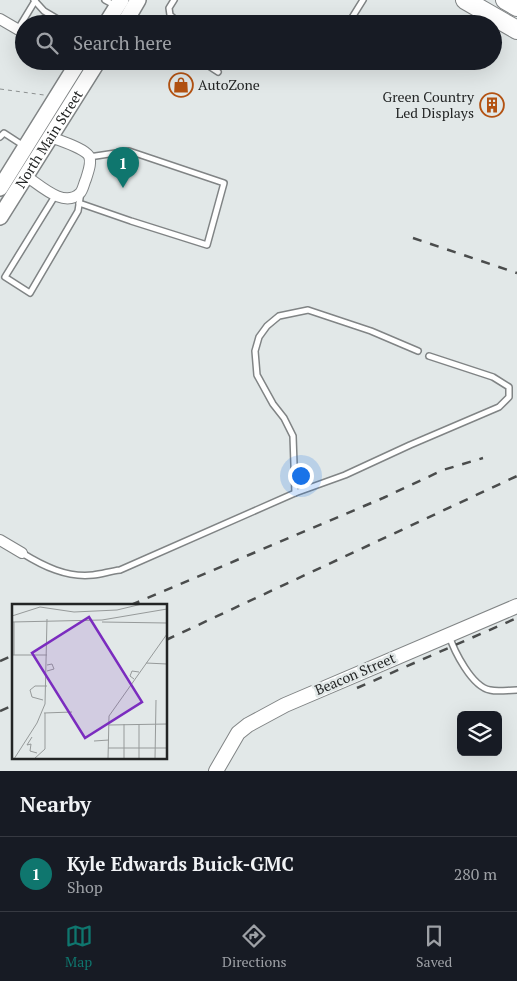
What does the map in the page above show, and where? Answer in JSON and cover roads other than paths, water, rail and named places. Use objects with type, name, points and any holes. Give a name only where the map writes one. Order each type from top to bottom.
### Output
[{"type":"highway","points":[[465,0],[492,15]]},
{"type":"highway","points":[[505,0],[517,7]]},
{"type":"highway","points":[[502,21],[515,28]]},
{"type":"main road","points":[[133,15],[138,0]]},
{"type":"main road","points":[[109,15],[114,2]]},
{"type":"main road","name":"North Main Street","points":[[1,184],[71,70]]},
{"type":"main road","name":"North Main Street","points":[[0,218],[93,70]]},
{"type":"street","points":[[0,19],[15,28]]},
{"type":"street","points":[[26,176],[65,199],[73,198],[81,192],[90,167],[89,157],[84,151],[51,137]]},
{"type":"street","points":[[0,540],[22,554]]},
{"type":"street","name":"Beacon Street","points":[[216,771],[238,733],[248,725],[285,705],[517,606]]},
{"type":"lane","points":[[170,15],[169,8],[174,0]]},
{"type":"lane","points":[[354,15],[363,0]]},
{"type":"lane","points":[[28,15],[35,1],[44,11],[51,15]]},
{"type":"lane","points":[[0,137],[4,133],[25,147]]},
{"type":"lane","points":[[79,203],[208,244],[224,183],[129,150],[89,157]]},
{"type":"lane","points":[[56,195],[5,277],[30,293],[78,211],[81,192]]},
{"type":"lane","points":[[295,493],[293,436],[257,375],[255,351],[259,337],[267,326],[280,316],[308,310],[371,331],[418,351]]},
{"type":"lane","points":[[22,554],[63,574],[91,576],[120,570],[295,493],[345,475],[499,407],[509,397],[509,387],[493,377],[429,356]]},
{"type":"lane","points":[[449,634],[452,646],[472,679],[481,687],[490,691],[517,690]]},
{"type":"railway","points":[[413,238],[517,273]]},
{"type":"railway","points":[[133,604],[383,498],[443,470],[483,458]]},
{"type":"railway","points":[[168,639],[517,476]]},
{"type":"railway","points":[[357,688],[517,618]]},
{"type":"railway","points":[[0,661],[12,656]]},
{"type":"railway","points":[[0,711],[12,706]]},
{"type":"place","name":"AutoZone","points":[[181,85]]},
{"type":"place","name":"Green Country Led Displays","points":[[492,105]]},
{"type":"place","name":"Kyle Edwards Buick-GMC","points":[[123,188]]}]
